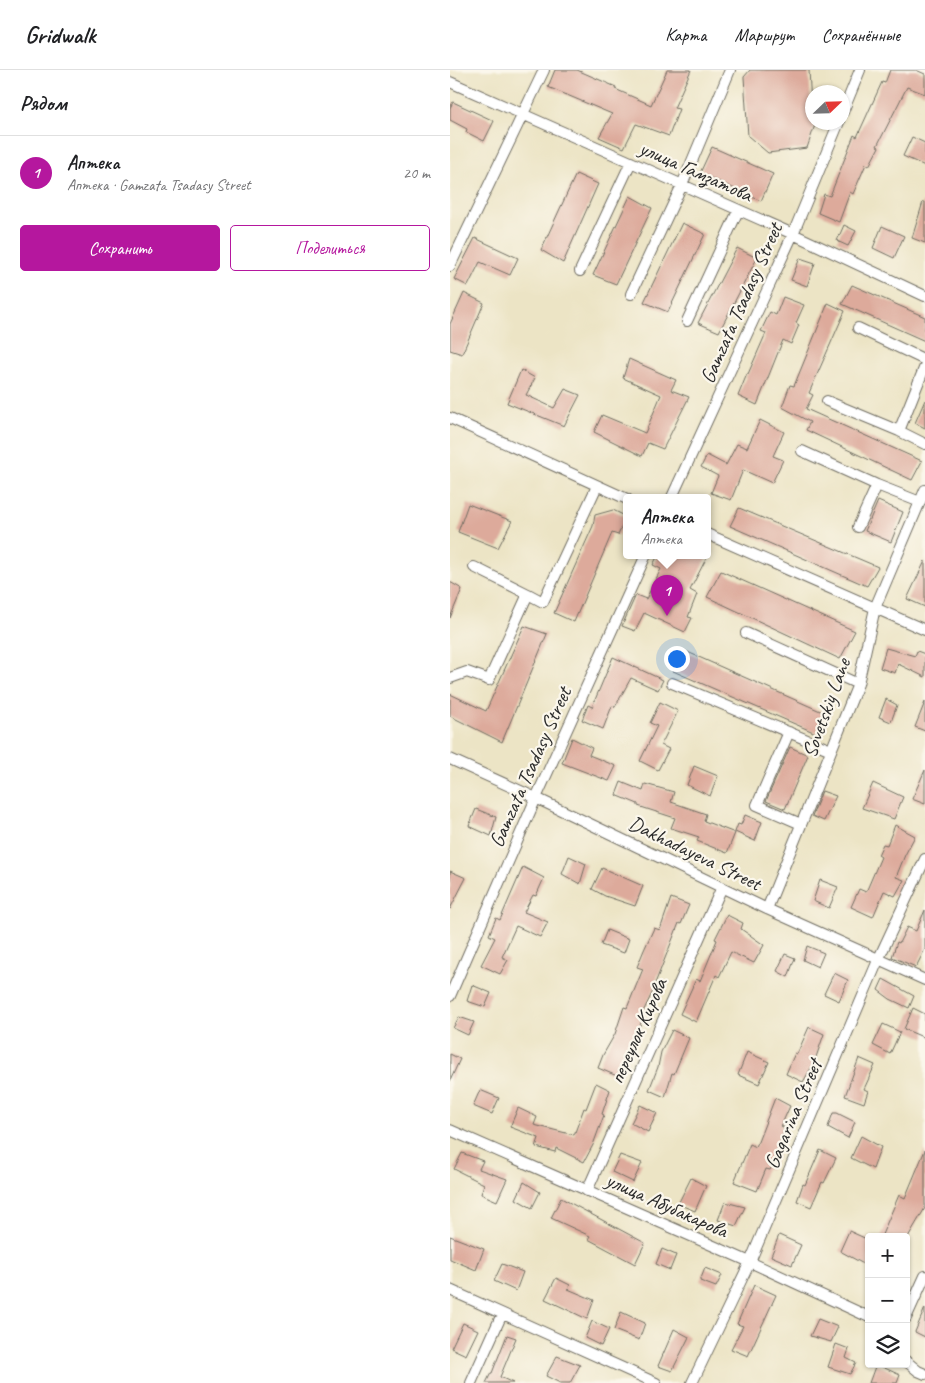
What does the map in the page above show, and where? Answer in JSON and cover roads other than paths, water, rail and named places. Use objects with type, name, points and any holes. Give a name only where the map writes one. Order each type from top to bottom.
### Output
[{"type":"street","points":[[450,266],[544,70]]},
{"type":"street","points":[[631,294],[682,185],[730,70]]},
{"type":"street","points":[[850,94],[860,70]]},
{"type":"street","name":"улица Гамзатова","points":[[450,82],[793,234],[925,296]]},
{"type":"street","name":"Gamzata Tsadasy Street","points":[[673,494],[793,234],[836,130]]},
{"type":"street","points":[[580,270],[631,162]]},
{"type":"street","points":[[688,321],[738,211]]},
{"type":"street","points":[[858,328],[925,360]]},
{"type":"street","points":[[899,431],[925,366]]},
{"type":"street","points":[[827,401],[925,444]]},
{"type":"street","points":[[450,418],[623,497]]},
{"type":"street","points":[[802,451],[920,502]]},
{"type":"street","points":[[858,527],[878,485]]},
{"type":"street","points":[[474,567],[543,602],[597,486]]},
{"type":"street","name":"Sovetskiy Lane","points":[[767,909],[858,684],[875,608],[925,490]]},
{"type":"street","points":[[711,536],[925,630]]},
{"type":"street","name":"Gamzata Tsadasy Street","points":[[450,996],[536,798],[644,559]]},
{"type":"street","points":[[450,678],[466,672],[489,680],[528,594]]},
{"type":"street","points":[[746,633],[858,684]]},
{"type":"street","points":[[672,683],[831,750]]},
{"type":"street","points":[[789,732],[757,806],[801,824]]},
{"type":"street","name":"Dakhadayeva Street","points":[[450,759],[536,798],[767,909],[925,980]]},
{"type":"street","name":"Gagarina Street","points":[[692,1383],[750,1262],[879,958],[925,858]]},
{"type":"street","name":"переулок Кирова","points":[[588,1191],[722,887]]},
{"type":"street","name":"улица Абубакарова","points":[[450,1130],[750,1262],[865,1315]]},
{"type":"street","points":[[910,1309],[925,1276]]},
{"type":"street","points":[[450,1290],[656,1383]]},
{"type":"street","points":[[470,1383],[502,1314]]},
{"type":"street","points":[[910,1364],[925,1374]]},
{"type":"place","name":"Аптека","points":[[667,616]]}]
